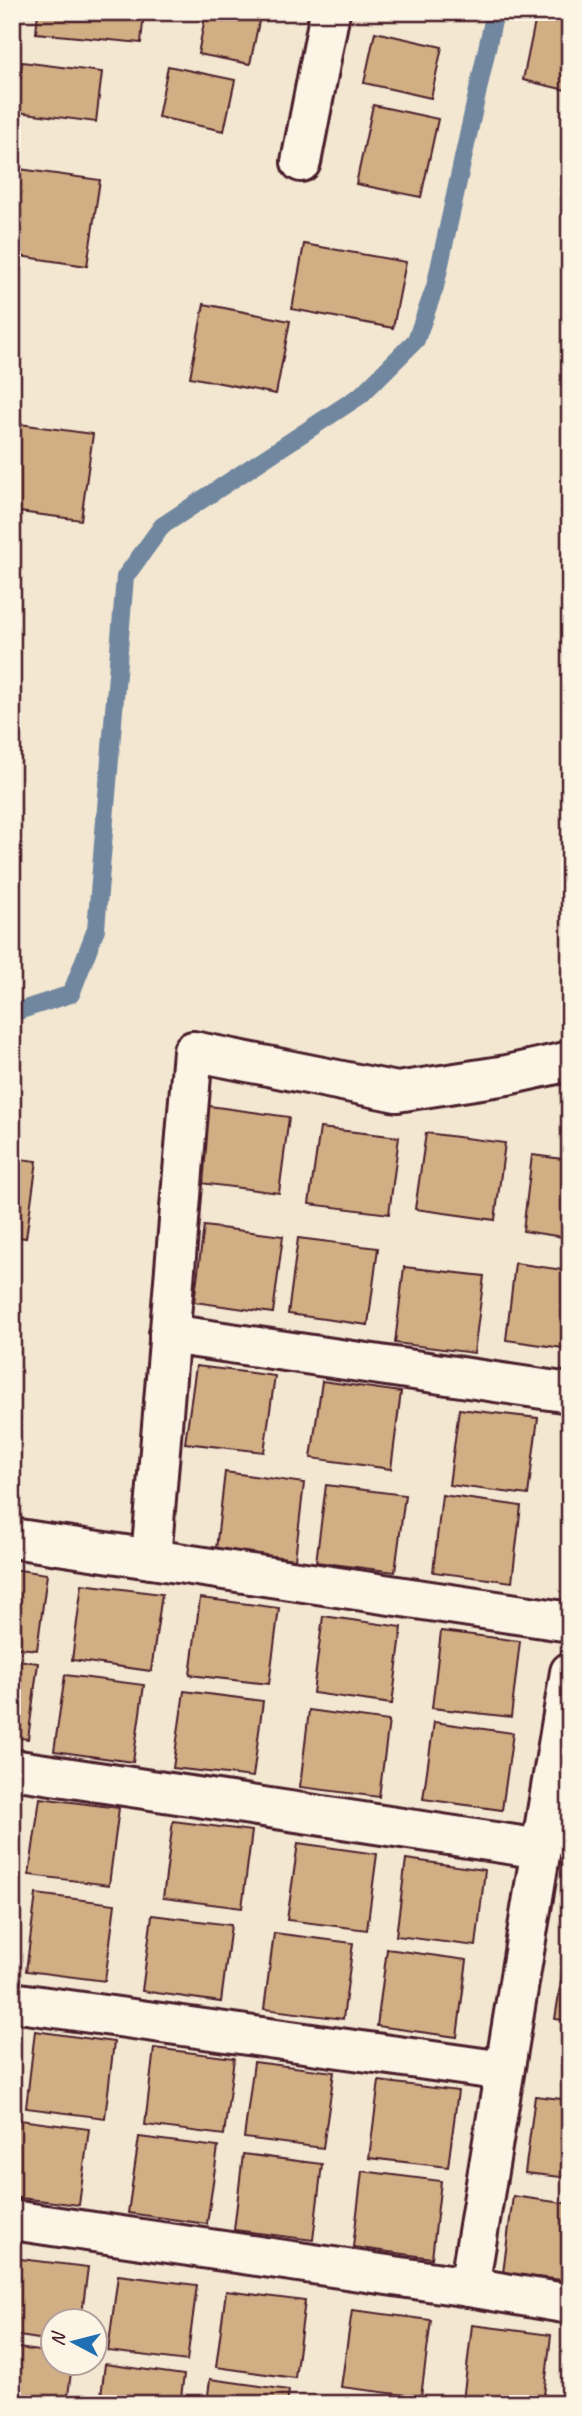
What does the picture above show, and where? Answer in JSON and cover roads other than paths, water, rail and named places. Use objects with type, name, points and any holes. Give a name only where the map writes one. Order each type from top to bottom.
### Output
[{"type":"street","points":[[301,162],[330,12]]},
{"type":"street","points":[[151,1559],[192,1051],[397,1092],[507,1075],[570,1061]]},
{"type":"street","points":[[169,1334],[570,1393]]},
{"type":"street","points":[[12,1538],[570,1622]]},
{"type":"street","points":[[469,2287],[570,1672]]},
{"type":"street","points":[[12,1769],[541,1849]]},
{"type":"street","points":[[12,2002],[504,2071]]},
{"type":"street","points":[[12,2220],[570,2304]]},
{"type":"waterway","points":[[12,1013],[71,994],[96,929],[125,577],[162,526],[361,395],[416,340],[435,287],[495,12]]}]
